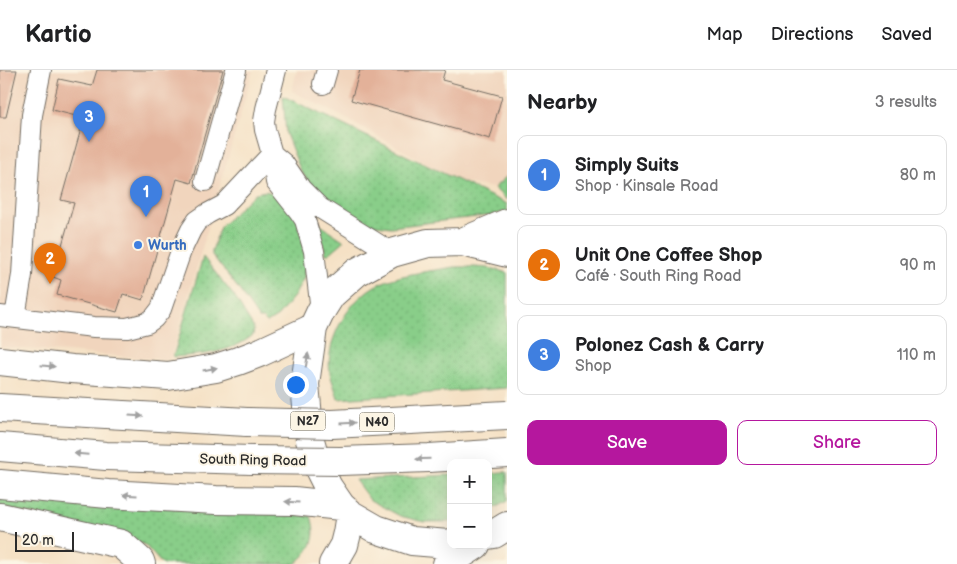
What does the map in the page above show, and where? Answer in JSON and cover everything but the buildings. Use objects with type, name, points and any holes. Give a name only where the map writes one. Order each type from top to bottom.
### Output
[{"type":"highway","name":"N27","points":[[462,242],[507,223]]},
{"type":"highway","name":"N27","points":[[447,543],[412,541],[376,529],[346,510],[328,486],[318,465],[310,440],[304,384],[305,375],[317,320],[331,295],[357,272],[392,253],[428,243],[462,242],[507,253]]},
{"type":"highway","points":[[0,362],[168,376],[216,368],[238,361],[259,353],[317,320]]},
{"type":"highway","name":"N40","points":[[0,408],[247,422],[332,424],[507,415]]},
{"type":"highway","name":"South Ring Road","points":[[0,447],[106,456],[252,460],[340,461],[507,454]]},
{"type":"highway","points":[[0,484],[108,494],[216,500],[294,501],[346,510],[347,533],[344,545],[333,564]]},
{"type":"highway","points":[[0,517],[121,544],[141,564]]},
{"type":"highway","points":[[446,564],[470,549]]},
{"type":"street","points":[[41,70],[32,115],[22,275],[7,317],[94,328],[116,328],[147,323],[161,310],[181,251],[197,221],[224,205],[272,154]]},
{"type":"street","points":[[205,181],[236,70]]},
{"type":"street","points":[[276,70],[264,121],[276,182],[299,210],[314,251],[317,320]]},
{"type":"street","points":[[272,154],[284,164],[301,189],[320,208],[392,253]]},
{"type":"shaded area","points":[[0,70],[253,70],[170,360],[0,347]]},
{"type":"shaded area","points":[[297,70],[507,70],[507,178],[494,188],[460,182],[351,121],[292,91]]},
{"type":"green space","points":[[283,96],[507,204],[507,211],[493,215],[391,227],[370,224],[338,207],[314,191],[300,169],[286,134]]},
{"type":"green space","points":[[507,176],[507,200],[494,188]]},
{"type":"green space","points":[[266,191],[274,194],[297,217],[306,253],[304,277],[295,295],[278,316],[267,323],[263,319],[259,319],[212,255],[220,227],[253,195]]},
{"type":"green space","points":[[316,222],[343,240],[329,254],[325,252]]},
{"type":"green space","points":[[203,257],[234,296],[253,327],[253,335],[235,346],[215,352],[173,357]]},
{"type":"green space","points":[[454,267],[487,268],[507,273],[507,388],[338,399],[330,373],[329,359],[336,331],[352,306],[362,295],[386,281],[411,274]]},
{"type":"green space","points":[[507,472],[507,501],[492,510],[492,504],[492,473]]},
{"type":"green space","points":[[447,475],[447,522],[424,522],[400,516],[370,500],[355,480]]},
{"type":"green space","points":[[0,498],[311,516],[314,531],[312,543],[306,554],[295,564],[162,564],[145,545],[120,535],[0,507]]},
{"type":"place","name":"Polonez Cash & Carry","points":[[89,142]]},
{"type":"place","name":"Simply Suits","points":[[146,217]]},
{"type":"place","name":"Wurth","points":[[138,245]]},
{"type":"place","name":"Unit One Coffee Shop","points":[[50,284]]}]
